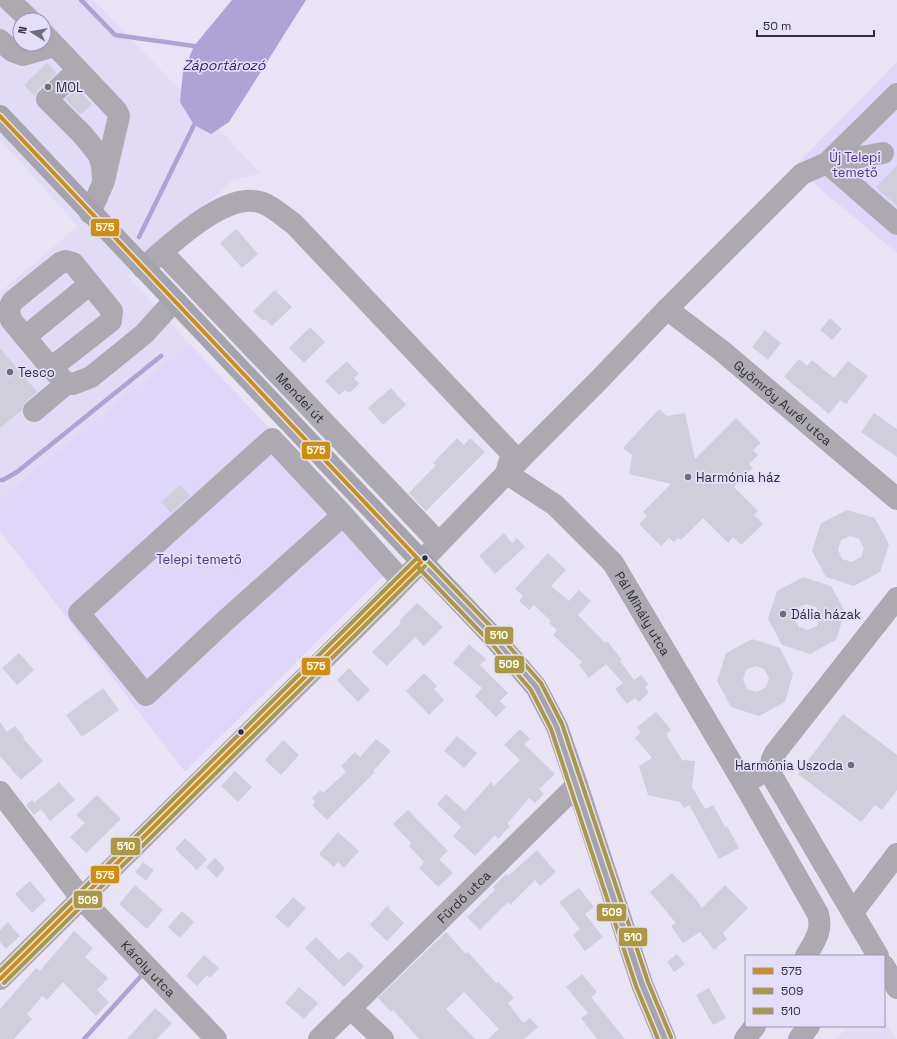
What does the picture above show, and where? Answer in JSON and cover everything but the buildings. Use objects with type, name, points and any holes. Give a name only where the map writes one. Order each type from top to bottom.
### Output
[{"type":"main road","name":"Mendei út","points":[[0,116],[90,213],[495,639],[536,687],[557,727],[642,984],[664,1039]]},
{"type":"street","points":[[9,0],[22,12]]},
{"type":"street","points":[[0,40],[12,51]]},
{"type":"street","points":[[52,43],[116,110],[119,116],[104,181],[90,213]]},
{"type":"street","points":[[15,52],[24,55],[29,52]]},
{"type":"street","points":[[78,70],[47,98],[82,134],[99,155],[104,181]]},
{"type":"street","points":[[827,163],[897,94]]},
{"type":"street","points":[[0,979],[421,562],[667,309],[802,174],[827,163],[883,153]]},
{"type":"street","points":[[827,163],[897,224]]},
{"type":"street","points":[[143,268],[209,215],[225,206],[240,201],[255,201],[266,204],[294,224],[440,376],[479,409],[512,454],[506,473]]},
{"type":"street","name":"Mendei út","points":[[162,252],[439,543]]},
{"type":"street","points":[[51,368],[110,321],[112,311],[73,263],[60,263],[13,301],[9,306],[9,312],[11,320],[25,338],[51,368],[65,382],[68,383],[73,384],[91,377],[144,334],[174,301]]},
{"type":"street","points":[[25,338],[90,284]]},
{"type":"street","name":"Gyömrőy Aurél utca","points":[[667,309],[722,351],[897,499]]},
{"type":"street","points":[[34,411],[68,383]]},
{"type":"street","points":[[343,515],[225,621],[146,695],[79,613],[272,439],[343,515],[402,581]]},
{"type":"street","name":"Pál Mihály utca","points":[[506,473],[556,505],[613,563],[744,784],[818,914],[820,928],[817,937],[807,955]]},
{"type":"street","points":[[877,955],[772,774],[771,767],[772,759],[775,753],[897,598]]},
{"type":"street","points":[[744,784],[771,767]]},
{"type":"street","name":"Fürdő utca","points":[[319,1039],[577,785]]},
{"type":"street","name":"Károly utca","points":[[0,792],[81,898],[216,1039]]},
{"type":"street","points":[[852,912],[897,854]]},
{"type":"street","points":[[804,890],[829,872]]},
{"type":"street","points":[[885,968],[897,988]]},
{"type":"street","points":[[350,1008],[383,1039]]},
{"type":"street","points":[[745,1039],[754,1027]]},
{"type":"street","points":[[800,1039],[808,1027]]},
{"type":"shaded area","points":[[0,0],[93,0],[261,173],[233,180],[127,276],[190,344],[0,498],[0,292],[78,226],[0,140]]},
{"type":"shaded area","points":[[885,1021],[896,1039],[836,1039],[848,1027],[885,1027]]},
{"type":"green space","name":"Új Telepi temető","points":[[897,62],[897,253],[794,167]]},
{"type":"green space","name":"Telepi temető","points":[[190,344],[396,563],[185,772],[0,531],[0,498]]},
{"type":"water","name":"Záportározó","points":[[232,0],[306,0],[229,122],[211,134],[194,125],[180,102],[183,72],[194,46]]},
{"type":"waterway","points":[[81,0],[115,35],[194,46]]},
{"type":"waterway","points":[[139,237],[194,125]]},
{"type":"waterway","points":[[0,480],[3,480],[17,472],[161,356]]},
{"type":"waterway","points":[[84,1039],[142,975]]},
{"type":"transit line","name":"575","points":[[0,116],[421,562]]},
{"type":"transit line","name":"510","points":[[0,971],[417,558]]},
{"type":"transit line","name":"510","points":[[425,558],[499,635],[541,683],[562,724],[648,982],[671,1037]]},
{"type":"transit line","name":"575","points":[[0,979],[421,562]]},
{"type":"transit line","name":"509","points":[[417,566],[491,643],[531,690],[551,729],[636,986],[658,1039]]},
{"type":"transit line","name":"509","points":[[4,983],[425,566]]},
{"type":"place","name":"MOL","points":[[48,87]]},
{"type":"place","name":"Tesco","points":[[10,372]]},
{"type":"place","name":"Harmónia ház","points":[[688,477]]},
{"type":"place","name":"Dália házak","points":[[783,614]]},
{"type":"place","name":"Harmónia Uszoda","points":[[851,765]]}]
